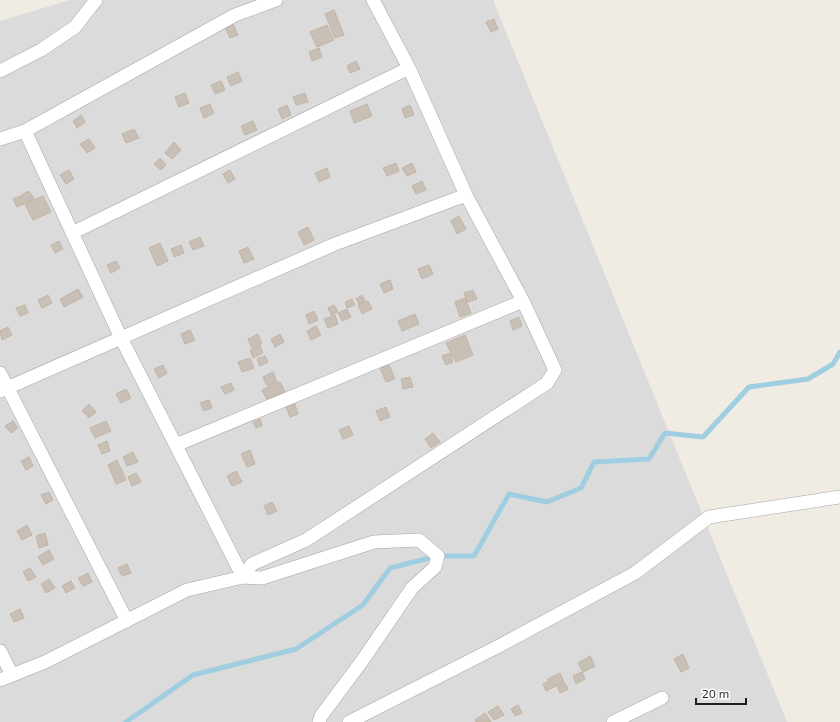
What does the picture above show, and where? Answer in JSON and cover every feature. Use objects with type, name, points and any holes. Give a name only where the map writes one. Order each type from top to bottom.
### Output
[{"type":"street","points":[[0,71],[41,50],[75,26],[96,0]]},
{"type":"street","points":[[0,138],[25,131],[235,15],[276,0]]},
{"type":"street","points":[[243,577],[252,564],[306,540],[547,383],[555,370],[523,301],[466,195],[409,68],[373,0]]},
{"type":"street","points":[[72,233],[409,68]]},
{"type":"street","points":[[25,131],[121,338],[243,577]]},
{"type":"street","points":[[4,390],[335,244],[466,195]]},
{"type":"street","points":[[176,445],[523,301]]},
{"type":"street","points":[[0,373],[4,390],[127,621]]},
{"type":"street","points":[[349,722],[497,647],[635,573],[709,517],[840,497]]},
{"type":"street","points":[[0,651],[6,678],[45,662],[187,590],[243,577],[262,578],[374,542],[419,540],[438,556],[435,567],[412,588],[362,661],[321,716],[319,722]]},
{"type":"street","points":[[613,722],[662,698]]},
{"type":"shaded area","points":[[70,0],[493,0],[787,722],[0,722],[0,21]]},
{"type":"building","points":[[334,10],[344,35],[335,38],[325,14]]},
{"type":"building","points":[[494,19],[498,29],[491,32],[486,22]]},
{"type":"building","points":[[233,24],[238,35],[230,38],[225,28]]},
{"type":"building","points":[[327,25],[334,40],[317,47],[310,32]]},
{"type":"building","points":[[319,48],[322,57],[312,61],[309,52]]},
{"type":"building","points":[[356,61],[360,69],[350,73],[347,66]]},
{"type":"building","points":[[238,72],[242,81],[231,86],[227,77]]},
{"type":"building","points":[[221,81],[225,90],[215,94],[211,85]]},
{"type":"building","points":[[185,93],[189,103],[179,107],[175,97]]},
{"type":"building","points":[[305,93],[308,102],[296,105],[293,97]]},
{"type":"building","points":[[210,104],[214,113],[204,118],[200,108]]},
{"type":"building","points":[[367,104],[372,116],[354,123],[350,111]]},
{"type":"building","points":[[287,105],[291,115],[282,119],[278,109]]},
{"type":"building","points":[[410,105],[414,115],[405,118],[402,109]]},
{"type":"building","points":[[81,115],[85,122],[77,128],[73,121]]},
{"type":"building","points":[[253,121],[257,130],[245,135],[241,126]]},
{"type":"building","points":[[134,129],[139,138],[126,143],[122,134]]},
{"type":"building","points":[[89,139],[95,148],[87,153],[80,144]]},
{"type":"building","points":[[174,142],[181,150],[172,159],[165,153]]},
{"type":"building","points":[[160,158],[166,165],[161,170],[154,164]]},
{"type":"building","points":[[396,163],[399,171],[387,176],[383,168]]},
{"type":"building","points":[[412,163],[416,172],[407,176],[402,168]]},
{"type":"building","points":[[327,168],[330,177],[319,182],[315,173]]},
{"type":"building","points":[[69,170],[74,179],[66,184],[60,175]]},
{"type":"building","points":[[230,170],[235,179],[228,183],[223,174]]},
{"type":"building","points":[[422,181],[426,190],[416,194],[412,186]]},
{"type":"building","points":[[29,191],[34,199],[25,203],[21,195]]},
{"type":"building","points":[[20,196],[24,204],[17,207],[13,199]]},
{"type":"building","points":[[43,196],[51,212],[33,220],[25,204]]},
{"type":"building","points":[[459,216],[466,229],[457,234],[451,221]]},
{"type":"building","points":[[308,227],[314,240],[304,245],[298,232]]},
{"type":"building","points":[[200,237],[204,246],[193,250],[189,242]]},
{"type":"building","points":[[59,241],[63,249],[55,253],[51,245]]},
{"type":"building","points":[[160,243],[168,261],[157,266],[149,248]]},
{"type":"building","points":[[181,245],[184,253],[174,257],[171,249]]},
{"type":"building","points":[[248,247],[254,259],[244,263],[239,251]]},
{"type":"building","points":[[116,261],[120,268],[111,273],[107,265]]},
{"type":"building","points":[[429,265],[433,274],[422,279],[418,269]]},
{"type":"building","points":[[390,280],[393,289],[384,293],[380,284]]},
{"type":"building","points":[[78,289],[83,297],[64,307],[60,299]]},
{"type":"building","points":[[473,290],[477,299],[467,302],[464,293]]},
{"type":"building","points":[[48,295],[52,303],[42,308],[38,300]]},
{"type":"building","points":[[362,295],[365,301],[359,304],[356,299]]},
{"type":"building","points":[[465,298],[471,313],[460,317],[455,302]]},
{"type":"building","points":[[352,299],[355,305],[347,308],[345,302]]},
{"type":"building","points":[[368,301],[372,309],[362,314],[358,305]]},
{"type":"building","points":[[25,305],[28,313],[20,316],[16,308]]},
{"type":"building","points":[[334,305],[338,312],[331,315],[328,308]]},
{"type":"building","points":[[347,309],[351,317],[342,321],[338,313]]},
{"type":"building","points":[[314,311],[318,320],[309,324],[306,315]]},
{"type":"building","points":[[415,314],[419,324],[402,331],[398,321]]},
{"type":"building","points":[[335,315],[338,324],[328,328],[324,319]]},
{"type":"building","points":[[519,317],[522,326],[513,330],[510,321]]},
{"type":"building","points":[[316,326],[321,335],[311,340],[307,331]]},
{"type":"building","points":[[8,327],[12,335],[2,340],[0,331]]},
{"type":"building","points":[[190,330],[195,340],[185,344],[181,334]]},
{"type":"building","points":[[258,334],[262,344],[252,348],[248,339]]},
{"type":"building","points":[[280,334],[284,342],[275,347],[271,339]]},
{"type":"building","points":[[465,335],[473,355],[456,362],[446,343]]},
{"type":"building","points":[[260,346],[263,353],[253,358],[250,350]]},
{"type":"building","points":[[450,353],[453,362],[446,365],[442,356]]},
{"type":"building","points":[[265,356],[268,362],[260,366],[257,359]]},
{"type":"building","points":[[250,358],[254,368],[242,372],[238,362]]},
{"type":"building","points":[[163,365],[167,373],[159,378],[154,369]]},
{"type":"building","points":[[389,365],[395,379],[386,382],[380,368]]},
{"type":"building","points":[[273,372],[277,382],[267,386],[263,377]]},
{"type":"building","points":[[410,377],[413,387],[403,389],[401,379]]},
{"type":"building","points":[[280,382],[285,392],[267,400],[262,390]]},
{"type":"building","points":[[231,383],[234,390],[225,394],[221,387]]},
{"type":"building","points":[[126,389],[131,398],[121,403],[116,394]]},
{"type":"building","points":[[209,400],[212,408],[204,411],[200,403]]},
{"type":"building","points":[[89,404],[96,412],[89,418],[82,411]]},
{"type":"building","points":[[295,404],[298,414],[290,417],[286,407]]},
{"type":"building","points":[[386,407],[390,417],[380,421],[376,411]]},
{"type":"building","points":[[260,419],[262,426],[256,428],[253,422]]},
{"type":"building","points":[[13,421],[18,428],[11,433],[5,426]]},
{"type":"building","points":[[106,421],[111,431],[95,438],[90,428]]},
{"type":"building","points":[[349,426],[353,435],[343,439],[339,430]]},
{"type":"building","points":[[433,433],[440,442],[431,448],[425,439]]},
{"type":"building","points":[[107,441],[110,451],[102,454],[98,445]]},
{"type":"building","points":[[250,450],[255,464],[247,467],[241,454]]},
{"type":"building","points":[[133,452],[138,462],[127,466],[123,457]]},
{"type":"building","points":[[29,457],[33,466],[26,470],[21,461]]},
{"type":"building","points":[[117,460],[126,480],[116,484],[108,465]]},
{"type":"building","points":[[236,471],[242,482],[232,486],[227,476]]},
{"type":"building","points":[[136,473],[141,482],[132,486],[128,477]]},
{"type":"building","points":[[49,492],[53,500],[46,504],[41,495]]},
{"type":"building","points":[[272,502],[277,511],[268,515],[264,506]]},
{"type":"building","points":[[27,525],[32,535],[22,540],[17,531]]},
{"type":"building","points":[[45,533],[48,545],[39,548],[36,536]]},
{"type":"building","points":[[49,550],[54,559],[43,565],[38,557]]},
{"type":"building","points":[[127,564],[131,573],[122,576],[118,568]]},
{"type":"building","points":[[30,568],[36,577],[28,581],[23,572]]},
{"type":"building","points":[[88,573],[92,582],[83,586],[78,578]]},
{"type":"building","points":[[49,579],[55,588],[46,593],[41,584]]},
{"type":"building","points":[[71,581],[75,588],[66,593],[62,586]]},
{"type":"building","points":[[20,609],[24,618],[14,622],[10,614]]},
{"type":"building","points":[[683,654],[689,668],[681,672],[674,659]]},
{"type":"building","points":[[590,656],[595,666],[583,672],[578,663]]},
{"type":"building","points":[[582,672],[585,679],[576,684],[573,676]]},
{"type":"building","points":[[560,673],[564,682],[546,691],[543,684],[549,681],[548,679]]},
{"type":"building","points":[[565,683],[568,689],[560,693],[557,687]]},
{"type":"building","points":[[518,705],[522,713],[515,716],[511,709]]},
{"type":"building","points":[[498,706],[504,715],[494,720],[488,712]]},
{"type":"building","points":[[485,713],[491,722],[476,722],[475,720]]},
{"type":"waterway","points":[[126,722],[193,675],[296,649],[363,605],[390,568],[438,556],[474,556],[509,494],[547,502],[581,488],[594,462],[649,459],[665,433],[703,437],[749,387],[808,379],[833,364],[840,352]]}]
